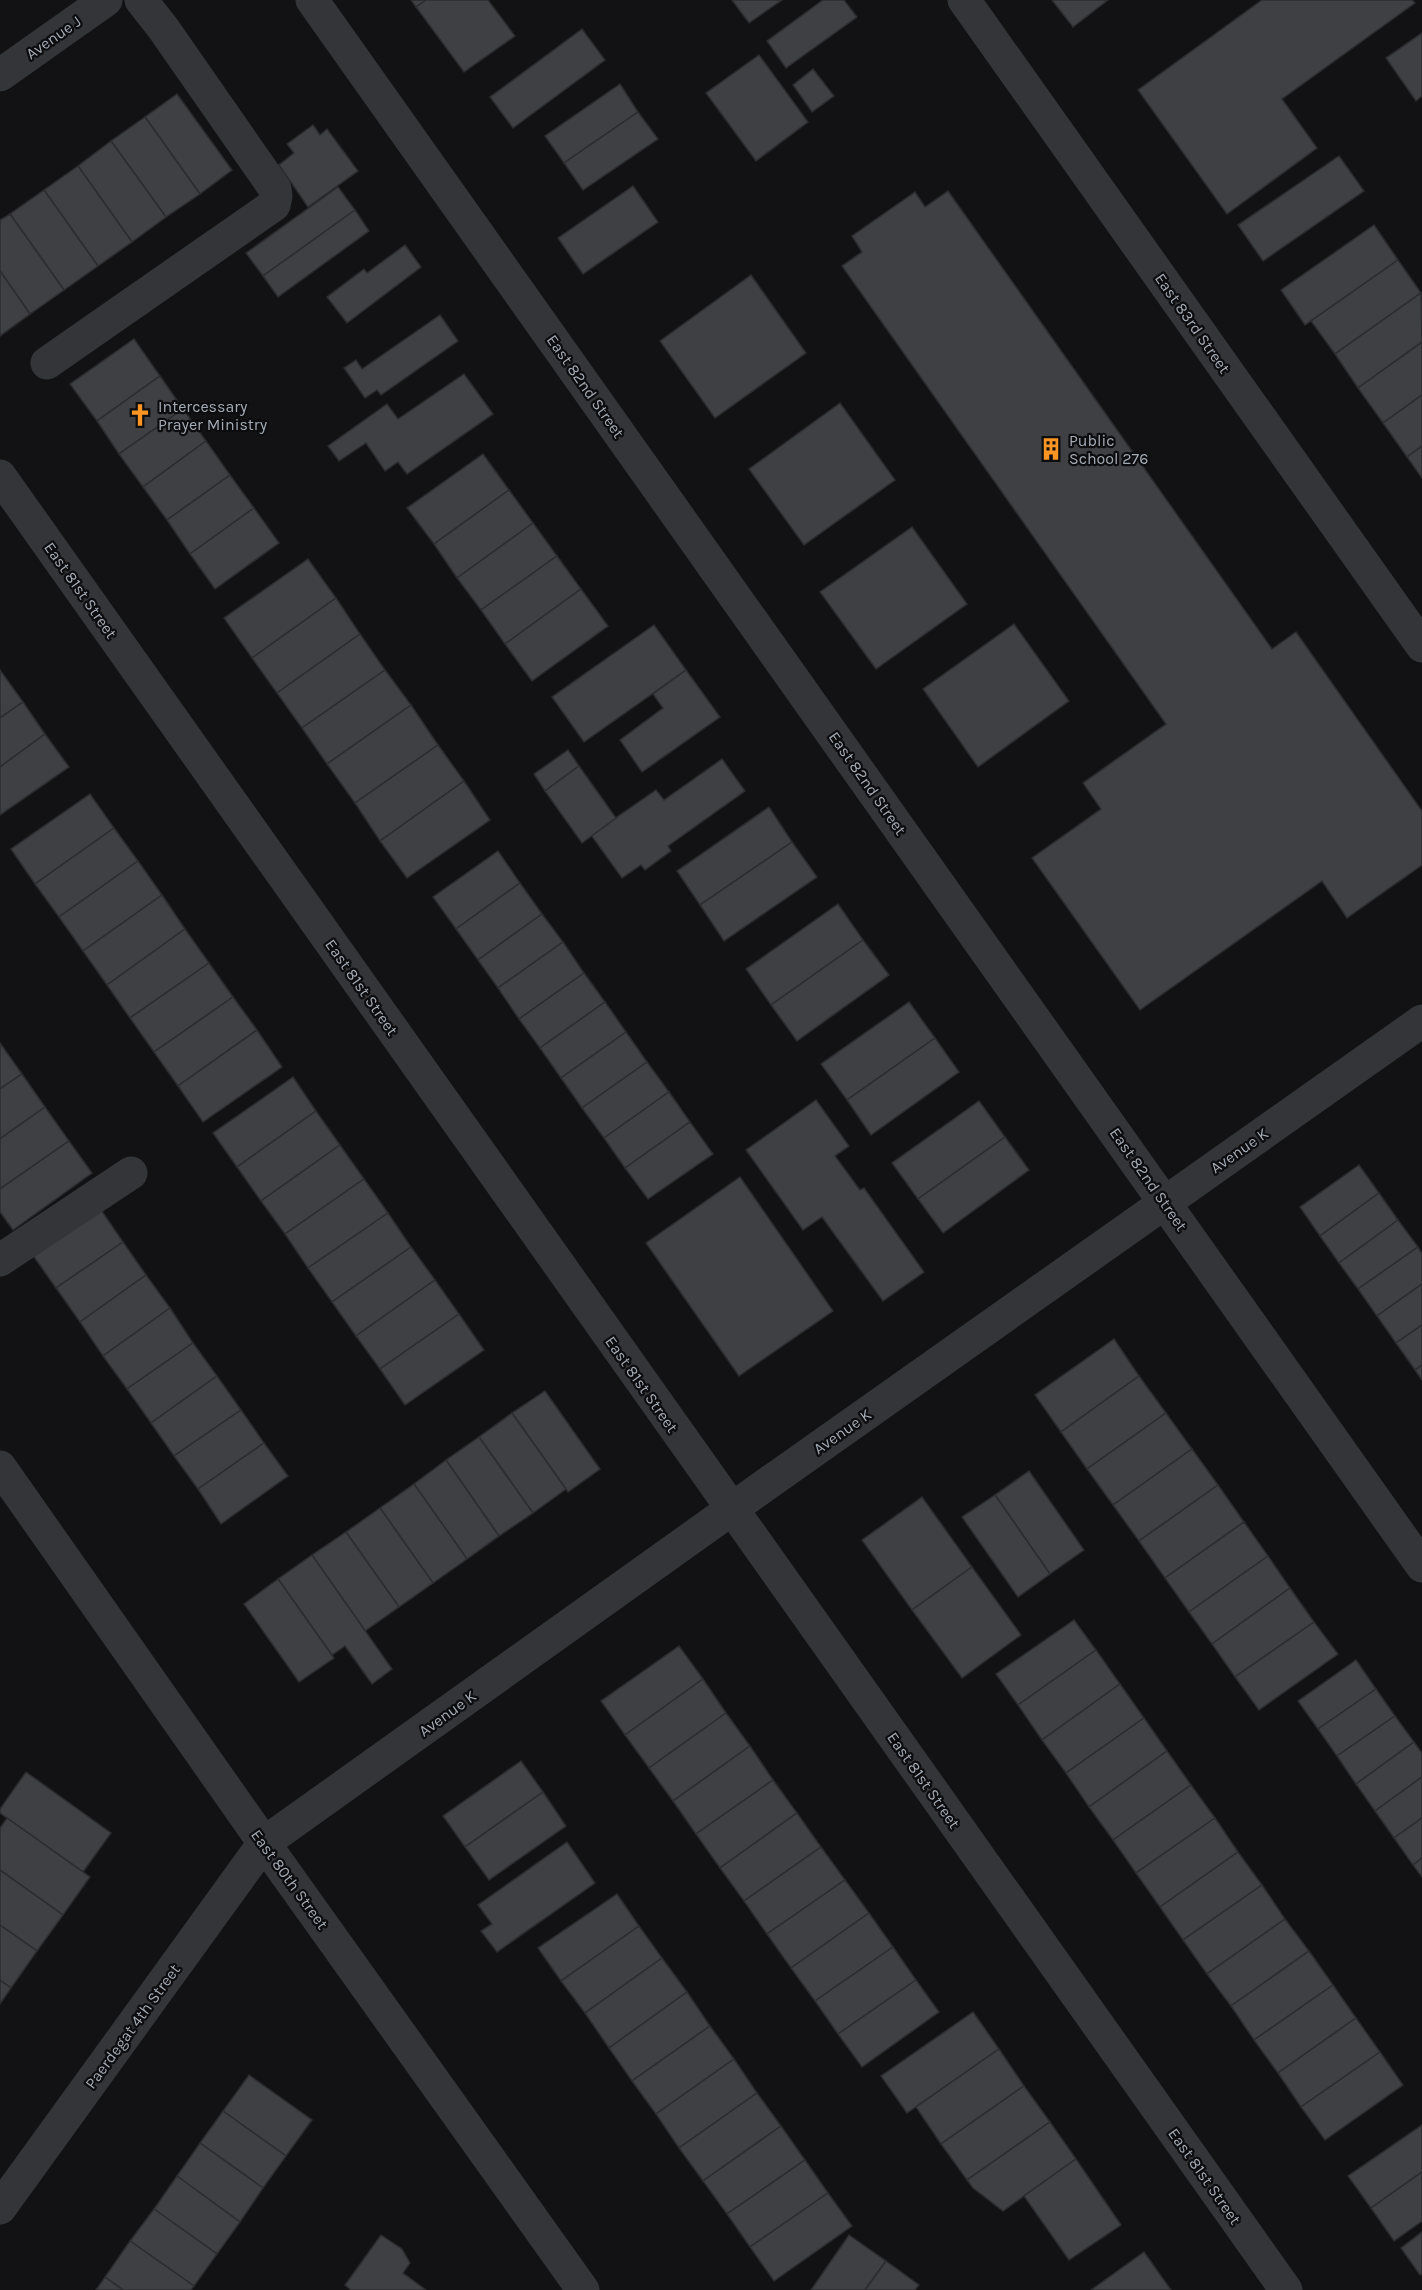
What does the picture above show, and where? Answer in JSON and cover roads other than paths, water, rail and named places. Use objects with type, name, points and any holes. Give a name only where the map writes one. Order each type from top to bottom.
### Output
[{"type":"street","name":"Avenue J","points":[[0,75],[106,0]]},
{"type":"street","points":[[47,363],[274,205],[276,200],[275,189],[163,27],[141,0]]},
{"type":"street","name":"East 82nd Street","points":[[312,0],[1422,1566]]},
{"type":"street","name":"East 83rd Street","points":[[964,0],[1422,646]]},
{"type":"street","name":"East 81st Street","points":[[0,476],[1286,2290]]},
{"type":"street","name":"Avenue K","points":[[264,1843],[1422,1021]]},
{"type":"street","points":[[0,1260],[130,1173]]},
{"type":"street","name":"East 80th Street","points":[[0,1467],[264,1843],[583,2290]]},
{"type":"street","name":"Paerdegat 4th Street","points":[[0,2208],[264,1843]]},
{"type":"place","name":"Intercessary Prayer Ministry","points":[[140,415]]},
{"type":"place","name":"Public School 276","points":[[1051,449]]}]
